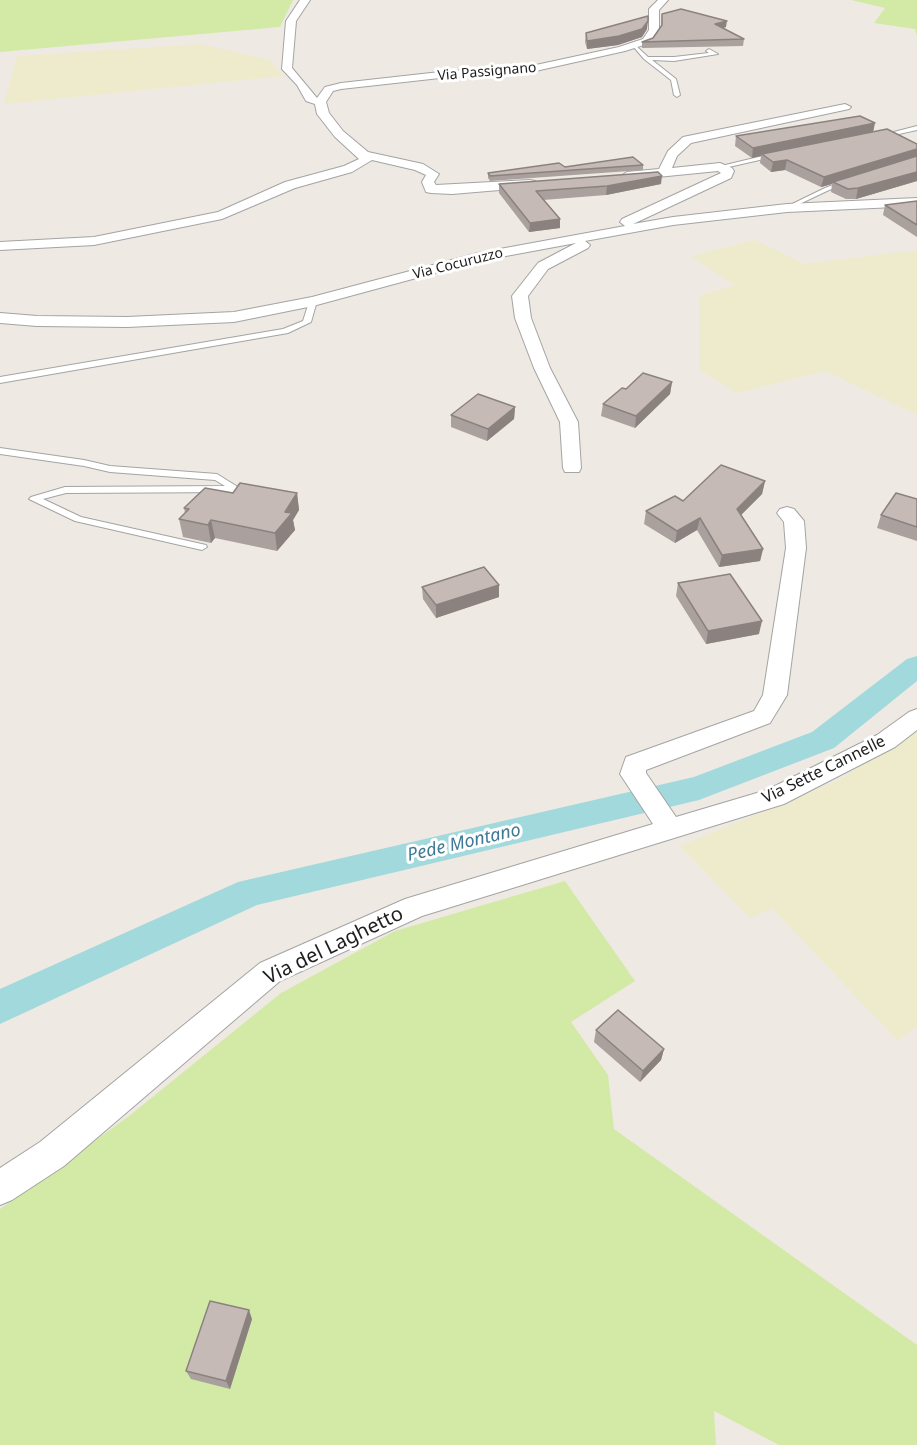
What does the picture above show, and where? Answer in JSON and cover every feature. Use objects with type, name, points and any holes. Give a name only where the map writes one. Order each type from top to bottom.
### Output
[{"type":"street","points":[[305,0],[291,21],[287,69],[302,84],[310,99],[320,102],[323,114],[339,134],[364,155],[419,167],[433,174],[428,183],[431,189],[452,190],[538,183]]},
{"type":"street","name":"Via Passignano","points":[[320,102],[329,89],[341,86],[448,74],[522,71],[634,45],[647,41],[654,30],[654,9],[663,0]]},
{"type":"street","points":[[663,174],[672,154],[687,140],[845,107]]},
{"type":"street","points":[[0,246],[94,241],[222,215],[290,185],[348,168],[366,160],[364,155]]},
{"type":"street","points":[[572,468],[568,422],[523,318],[520,297],[543,266],[614,232],[637,216],[727,175],[728,171],[720,167],[617,177]]},
{"type":"street","name":"Via Cocuruzzo","points":[[0,318],[37,321],[127,322],[234,317],[313,301],[478,257],[706,216],[787,208],[917,202]]},
{"type":"street","points":[[674,824],[633,774],[635,764],[762,717],[775,695],[796,548],[794,521],[787,513]]},
{"type":"street","name":"Via Sette Cannelle","points":[[674,824],[775,797],[886,741],[917,718]]},
{"type":"street","name":"Via del Laghetto","points":[[0,1188],[52,1154],[270,972],[414,907],[674,824]]},
{"type":"lane","points":[[634,45],[672,79],[677,95]]},
{"type":"lane","points":[[646,58],[674,59],[715,54],[709,51]]},
{"type":"lane","points":[[879,136],[917,128]]},
{"type":"lane","points":[[720,167],[781,154]]},
{"type":"lane","points":[[787,208],[827,189],[859,178]]},
{"type":"lane","points":[[0,380],[285,331],[307,322],[313,301]]},
{"type":"lane","points":[[0,451],[110,469],[217,477],[236,489],[65,489],[34,499],[78,519],[202,547]]},
{"type":"shaded area","points":[[200,44],[270,60],[284,76],[4,104],[17,56]]},
{"type":"shaded area","points":[[755,240],[803,264],[917,250],[917,415],[826,371],[737,393],[699,370],[699,296],[735,285],[690,256]]},
{"type":"shaded area","points":[[917,729],[917,1027],[897,1040],[772,908],[750,918],[680,846],[837,781]]},
{"type":"green space","points":[[0,0],[293,0],[280,27],[0,52]]},
{"type":"green space","points":[[851,0],[917,0],[917,36],[915,29],[874,23],[885,8]]},
{"type":"green space","points":[[565,881],[635,981],[571,1022],[608,1075],[614,1129],[917,1345],[917,1445],[779,1445],[714,1411],[716,1445],[0,1445],[0,1209],[129,1116],[281,993],[395,931]]},
{"type":"building","points":[[681,9],[727,21],[715,24],[744,39],[642,42],[653,38],[662,25],[662,14]]},
{"type":"building","points":[[648,16],[648,21],[642,29],[619,36],[587,41],[586,33]]},
{"type":"building","points":[[860,116],[875,123],[753,148],[736,136]]},
{"type":"building","points":[[887,129],[917,144],[917,149],[824,177],[787,160],[773,162],[762,154]]},
{"type":"building","points":[[917,156],[917,172],[858,188],[848,189],[833,182]]},
{"type":"building","points":[[633,157],[643,165],[490,176],[488,173],[559,163],[565,167]]},
{"type":"building","points":[[658,172],[662,176],[607,186],[536,191],[560,219],[530,223],[499,184]]},
{"type":"building","points":[[917,201],[917,225],[885,205]]},
{"type":"building","points":[[643,373],[672,382],[636,416],[603,404],[622,388],[626,389]]},
{"type":"building","points":[[478,394],[515,407],[488,429],[451,415]]},
{"type":"building","points":[[721,465],[765,481],[737,509],[763,549],[722,555],[700,518],[677,531],[646,511],[675,496],[683,501]]},
{"type":"building","points":[[240,483],[297,493],[285,512],[292,513],[275,533],[211,520],[208,525],[179,519],[189,509],[184,508],[205,488],[233,493]]},
{"type":"building","points":[[896,493],[917,499],[917,527],[881,515]]},
{"type":"building","points":[[484,567],[499,585],[436,605],[422,587]]},
{"type":"building","points":[[730,574],[762,621],[708,631],[678,583]]},
{"type":"building","points":[[618,1010],[664,1049],[643,1071],[596,1030]]},
{"type":"building","points":[[210,1301],[249,1310],[226,1381],[186,1371]]},
{"type":"waterway","name":"Pede Montano","points":[[0,1007],[250,892],[699,788],[823,740],[917,666]]}]
